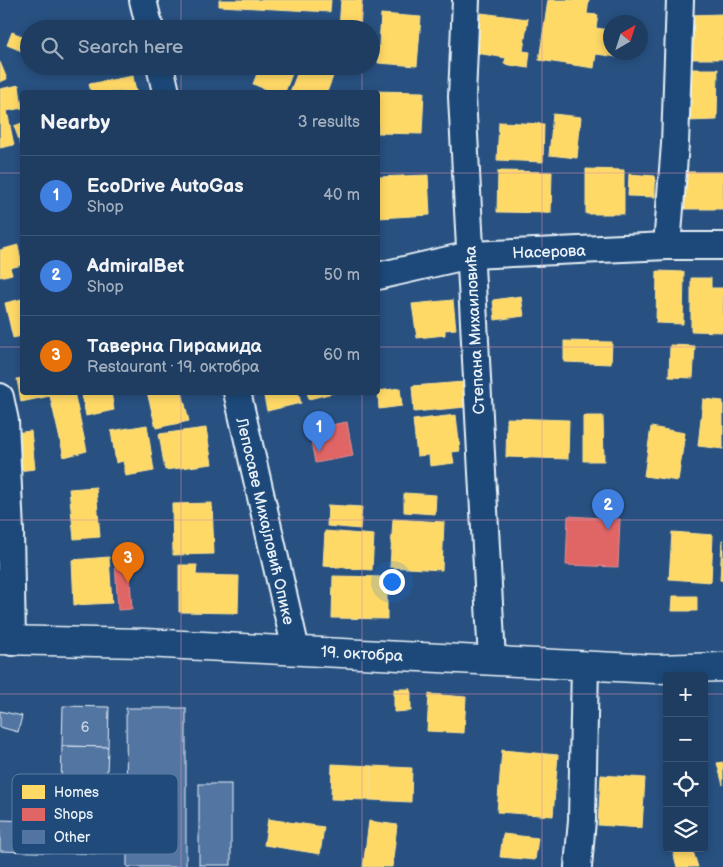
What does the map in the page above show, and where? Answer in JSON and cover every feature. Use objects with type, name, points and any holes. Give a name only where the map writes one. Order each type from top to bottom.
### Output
[{"type":"street","points":[[143,0],[148,20]]},
{"type":"street","name":"Степана Михаиловића","points":[[466,0],[462,97],[492,660]]},
{"type":"street","points":[[667,246],[675,144],[680,0]]},
{"type":"street","points":[[162,75],[166,90]]},
{"type":"street","name":"Насерова","points":[[380,276],[470,255],[667,246],[723,246]]},
{"type":"street","name":"Лепосаве Михајловић Опике","points":[[238,395],[296,650]]},
{"type":"street","points":[[0,397],[6,430],[10,532],[6,641]]},
{"type":"street","name":"19. октобра","points":[[6,641],[144,643],[656,669],[723,667]]},
{"type":"street","points":[[578,867],[582,820],[586,665]]},
{"type":"building: Homes","points":[[219,0],[331,0],[330,12],[219,6]]},
{"type":"building: Homes","points":[[341,0],[362,0],[361,20],[340,20]]},
{"type":"building: Homes","points":[[548,0],[589,0],[587,14],[598,15],[596,28],[603,29],[603,55],[596,54],[594,68],[539,60]]},
{"type":"building: Homes","points":[[481,13],[528,19],[523,51],[530,52],[528,68],[504,64],[506,58],[476,53]]},
{"type":"building: Homes","points":[[381,14],[421,17],[417,66],[380,63]]},
{"type":"building: Homes","points":[[723,14],[723,59],[689,59],[688,15]]},
{"type":"building: Homes","points":[[12,32],[20,35],[20,50],[7,45]]},
{"type":"building: Homes","points":[[0,62],[7,79],[0,82]]},
{"type":"building: Homes","points":[[687,69],[718,69],[717,120],[687,121]]},
{"type":"building: Homes","points":[[256,75],[292,75],[286,90],[267,90],[253,84]]},
{"type":"building: Homes","points":[[297,75],[334,75],[328,90],[291,90]]},
{"type":"building: Homes","points":[[133,76],[136,90],[90,90],[89,84]]},
{"type":"building: Homes","points":[[19,85],[20,108],[7,111],[14,145],[0,148],[0,89]]},
{"type":"building: Homes","points":[[380,91],[424,92],[422,134],[380,133]]},
{"type":"building: Homes","points":[[553,114],[581,117],[577,158],[549,155]]},
{"type":"building: Homes","points":[[499,122],[544,124],[543,162],[497,160]]},
{"type":"building: Homes","points":[[20,124],[20,142],[14,126]]},
{"type":"building: Homes","points":[[586,169],[624,170],[624,214],[586,214]]},
{"type":"building: Homes","points":[[498,171],[552,172],[551,213],[497,212]]},
{"type":"building: Homes","points":[[679,172],[723,172],[723,209],[679,209]]},
{"type":"building: Homes","points":[[629,174],[655,176],[655,197],[628,196]]},
{"type":"building: Homes","points":[[428,175],[430,215],[380,218],[380,177]]},
{"type":"building: Homes","points":[[18,245],[20,266],[10,268],[12,274],[0,277],[0,250]]},
{"type":"building: Homes","points":[[657,271],[684,272],[683,324],[656,323]]},
{"type":"building: Homes","points":[[691,278],[711,278],[711,288],[723,288],[723,332],[691,331]]},
{"type":"building: Homes","points":[[521,296],[524,316],[495,320],[493,300]]},
{"type":"building: Homes","points":[[20,299],[20,336],[13,338],[5,303]]},
{"type":"building: Homes","points":[[453,300],[456,329],[445,330],[445,335],[417,338],[412,304]]},
{"type":"building: Homes","points":[[564,341],[612,342],[611,364],[564,362]]},
{"type":"building: Homes","points":[[670,345],[695,346],[693,378],[669,377]]},
{"type":"building: Homes","points":[[20,378],[20,395],[75,395],[87,451],[64,457],[50,396],[21,402],[17,379]]},
{"type":"building: Homes","points":[[464,382],[466,407],[414,412],[412,386]]},
{"type":"building: Homes","points":[[400,388],[402,406],[379,409],[378,395],[380,395],[380,391]]},
{"type":"building: Homes","points":[[82,395],[112,395],[114,410],[86,416]]},
{"type":"building: Homes","points":[[148,395],[183,395],[189,421],[156,428]]},
{"type":"building: Homes","points":[[264,395],[299,395],[301,403],[267,411]]},
{"type":"building: Homes","points":[[308,395],[325,395],[309,399]]},
{"type":"building: Homes","points":[[703,399],[723,401],[723,449],[698,446]]},
{"type":"building: Homes","points":[[456,415],[460,451],[452,452],[454,463],[430,466],[429,455],[417,456],[413,420]]},
{"type":"building: Homes","points":[[583,416],[603,416],[604,461],[583,461]]},
{"type":"building: Homes","points":[[507,418],[569,420],[568,459],[506,457]]},
{"type":"building: Homes","points":[[147,425],[154,471],[126,476],[123,461],[116,463],[111,431]]},
{"type":"building: Homes","points":[[651,427],[685,433],[678,481],[644,476]]},
{"type":"building: Homes","points":[[206,428],[212,464],[165,470],[159,434]]},
{"type":"building: Homes","points":[[31,431],[35,469],[18,471],[14,433]]},
{"type":"building: Homes","points":[[96,487],[100,537],[74,539],[69,489]]},
{"type":"building: Homes","points":[[404,493],[436,495],[435,514],[404,512]]},
{"type":"building: Homes","points":[[212,503],[214,554],[173,555],[172,504]]},
{"type":"building: Homes","points":[[328,505],[362,507],[360,529],[327,526]]},
{"type":"building: Homes","points":[[393,519],[444,522],[442,570],[390,567]]},
{"type":"building: Homes","points":[[325,531],[374,535],[372,570],[323,566]]},
{"type":"building: Homes","points":[[672,532],[713,535],[711,582],[669,579]]},
{"type":"building: Homes","points":[[723,540],[723,581],[720,580]]},
{"type":"building: Homes","points":[[109,557],[112,603],[74,605],[72,560]]},
{"type":"building: Homes","points":[[179,565],[197,565],[196,575],[239,576],[238,613],[179,612]]},
{"type":"building: Homes","points":[[333,576],[387,577],[387,619],[332,618]]},
{"type":"building: Homes","points":[[673,596],[697,596],[697,611],[672,611]]},
{"type":"building: Homes","points":[[394,689],[411,689],[411,711],[394,712]]},
{"type":"building: Homes","points":[[429,694],[466,697],[464,733],[427,731]]},
{"type":"building: Homes","points":[[502,750],[558,755],[553,816],[497,812]]},
{"type":"building: Homes","points":[[723,762],[723,785],[717,763]]},
{"type":"building: Homes","points":[[332,764],[372,766],[370,800],[331,799]]},
{"type":"building: Homes","points":[[372,766],[412,768],[411,802],[370,800]]},
{"type":"building: Homes","points":[[601,775],[645,778],[642,828],[598,825]]},
{"type":"building: Homes","points":[[268,819],[324,827],[320,854],[264,845]]},
{"type":"building: Homes","points":[[369,821],[397,825],[392,867],[363,867]]},
{"type":"building: Homes","points":[[503,834],[538,838],[535,860],[500,857]]},
{"type":"building: Homes","points":[[673,852],[693,852],[698,867],[677,867]]},
{"type":"building: Shops","points":[[347,422],[353,456],[315,463],[309,429]]},
{"type":"building: Shops","points":[[568,516],[620,519],[618,567],[566,565]]},
{"type":"building: Shops","points":[[129,562],[132,609],[118,610],[115,563]]},
{"type":"building: Other","points":[[63,706],[109,707],[108,747],[62,746]]},
{"type":"building: Other","points":[[126,708],[186,708],[186,867],[127,867],[127,854],[178,854],[178,774],[126,774]]},
{"type":"building: Other","points":[[0,711],[22,716],[18,732],[0,727]]},
{"type":"building: Other","points":[[62,746],[108,747],[107,774],[61,774]]},
{"type":"building: Other","points":[[199,784],[231,784],[231,865],[199,865]]},
{"type":"building: Other","points":[[0,820],[12,820],[12,851],[0,851]]},
{"type":"place","name":"EcoDrive AutoGas","points":[[319,452]]},
{"type":"place","name":"AdmiralBet","points":[[608,530]]},
{"type":"place","name":"Таверна Пирамида","points":[[128,583]]}]
